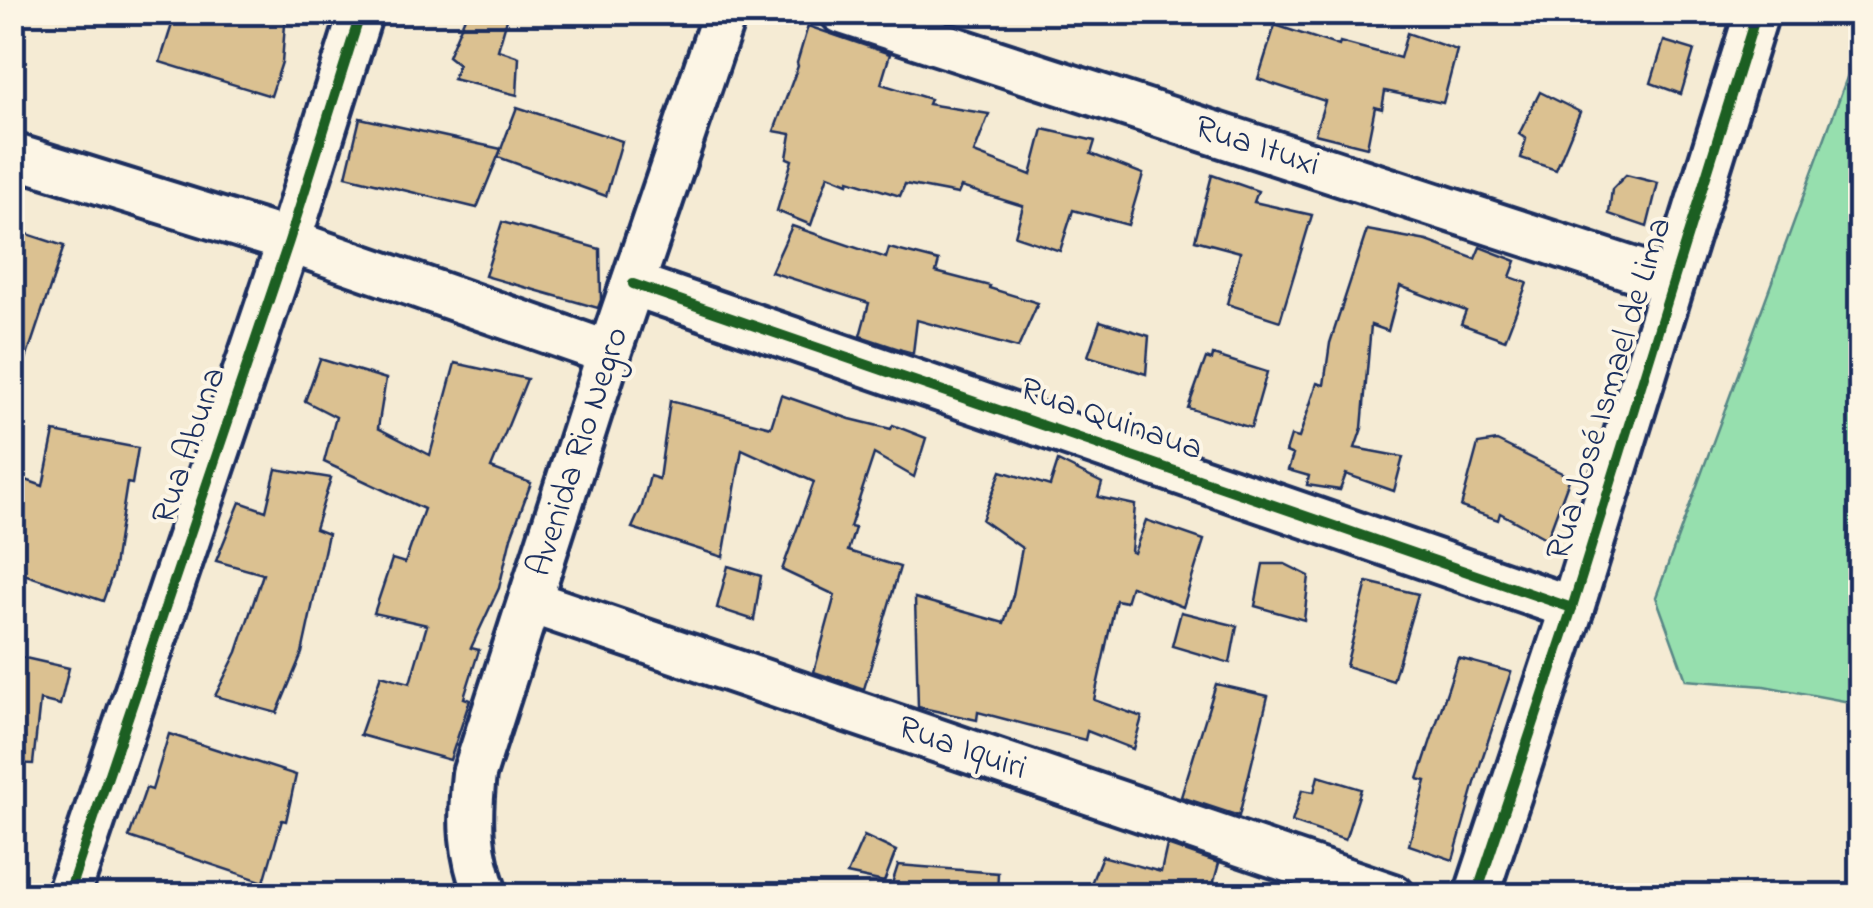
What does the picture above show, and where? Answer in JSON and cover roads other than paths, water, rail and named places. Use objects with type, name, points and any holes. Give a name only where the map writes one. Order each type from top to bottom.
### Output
[{"type":"street","name":"Rua Abuna","points":[[67,893],[362,12]]},
{"type":"street","name":"Avenida Rio Negro","points":[[486,896],[475,867],[470,816],[474,774],[609,354],[725,12]]},
{"type":"street","name":"Rua Ituxi","points":[[842,12],[1672,282]]},
{"type":"street","name":"Rua José Ismael de Lima","points":[[1476,896],[1572,608],[1757,12]]},
{"type":"street","points":[[12,155],[288,241],[609,354]]},
{"type":"street","name":"Rua Quinaua","points":[[633,284],[1572,608]]},
{"type":"street","name":"Rua Iquiri","points":[[531,602],[1393,896]]}]
